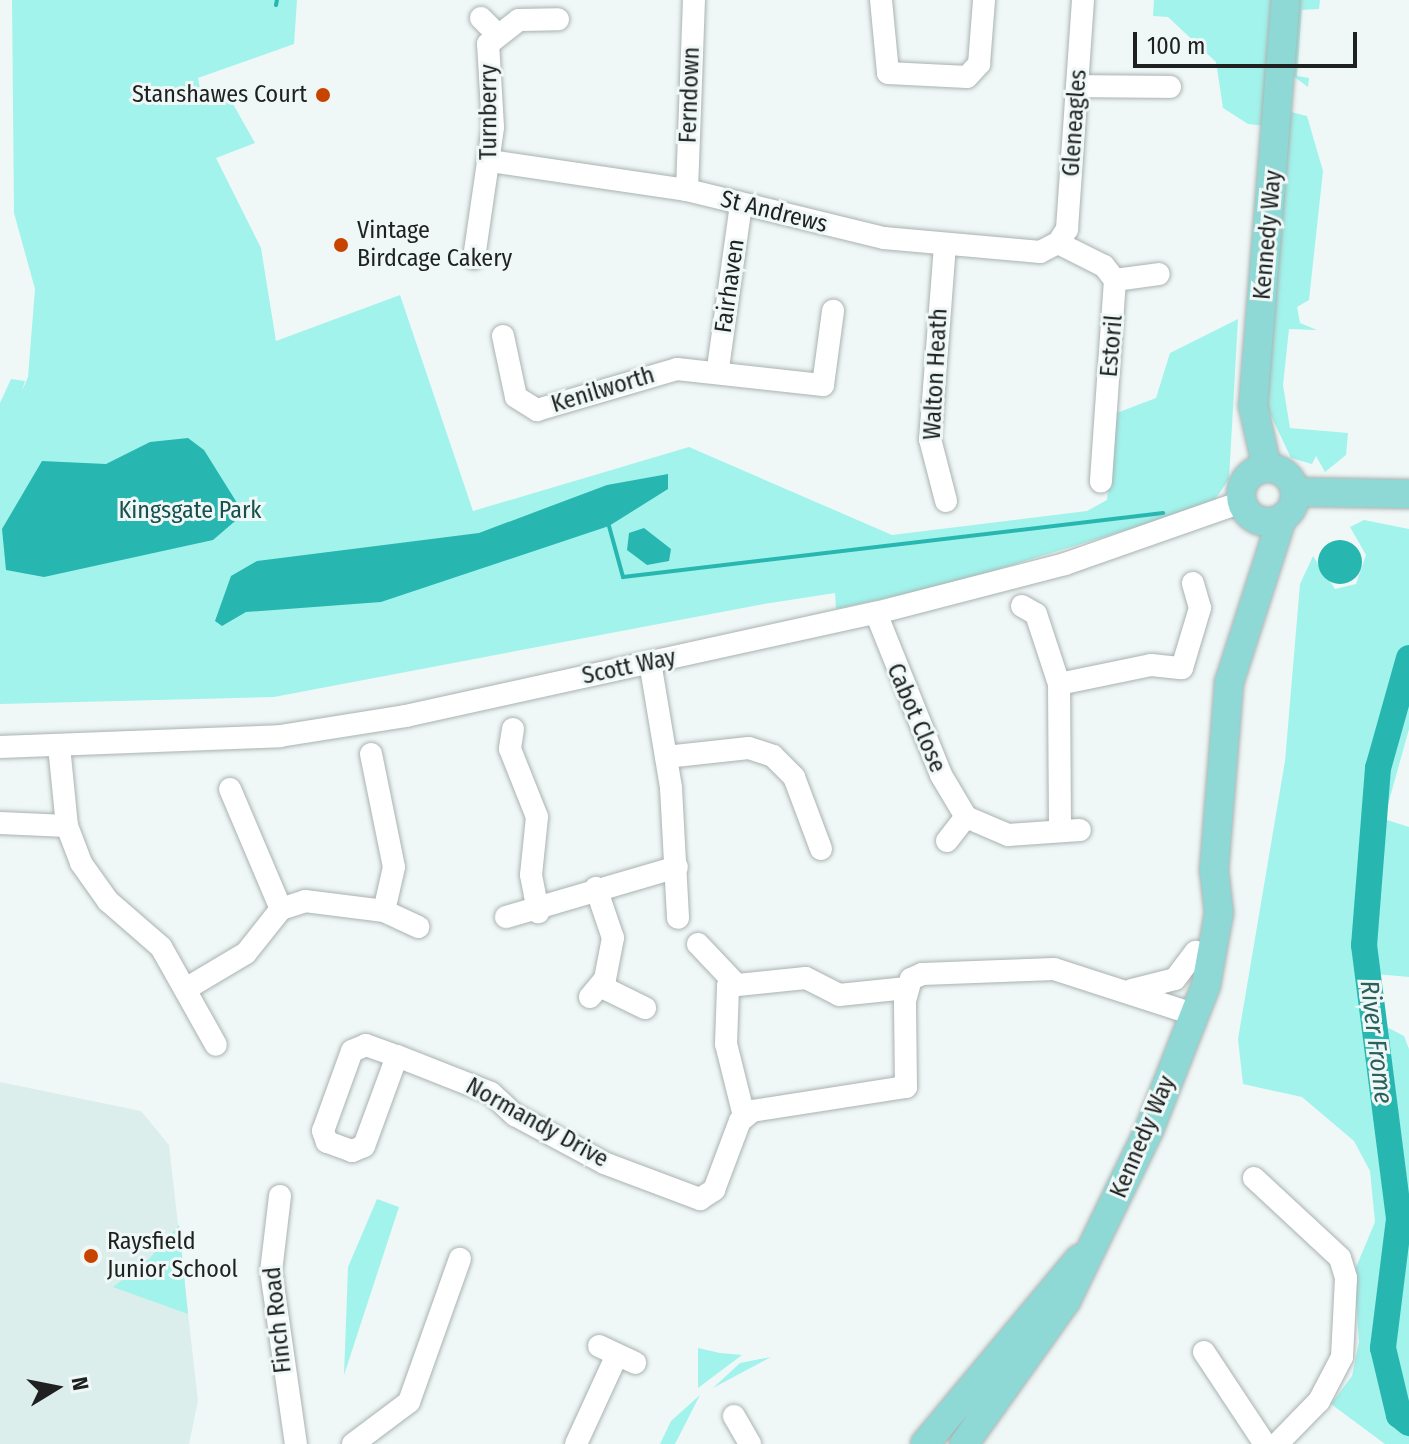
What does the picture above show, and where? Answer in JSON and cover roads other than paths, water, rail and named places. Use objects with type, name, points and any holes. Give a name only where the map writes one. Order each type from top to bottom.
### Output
[{"type":"main road","name":"Kennedy Way","points":[[1267,468],[1253,406],[1286,0]]},
{"type":"main road","points":[[1265,566],[1248,510],[1245,481],[1267,468],[1286,475],[1295,492]]},
{"type":"main road","points":[[1295,492],[1409,494]]},
{"type":"main road","points":[[1248,510],[1282,518],[1295,492]]},
{"type":"main road","name":"Kennedy Way","points":[[1190,1013],[1195,952],[1214,870],[1229,683],[1282,518]]},
{"type":"main road","name":"Kennedy Way","points":[[964,1444],[1066,1301],[1083,1255],[1149,1130],[1190,1013],[1206,985],[1219,913],[1214,870]]},
{"type":"main road","name":"Kennedy Way","points":[[925,1444],[1048,1288],[1083,1255]]},
{"type":"street","name":"Ferndown","points":[[687,190],[694,0]]},
{"type":"street","points":[[881,0],[888,73],[967,77],[979,64],[984,0]]},
{"type":"street","name":"Gleneagles","points":[[1058,243],[1067,229],[1083,0]]},
{"type":"street","name":"Turnberry","points":[[474,258],[490,161],[488,25],[558,19]]},
{"type":"street","points":[[1077,86],[1170,87]]},
{"type":"street","name":"St Andrews","points":[[490,161],[687,190],[884,238],[1040,252],[1058,243]]},
{"type":"street","name":"Fairhaven","points":[[718,368],[741,204]]},
{"type":"street","name":"Estoril","points":[[1058,243],[1104,266],[1115,280],[1101,482]]},
{"type":"street","name":"Walton Heath","points":[[945,245],[930,439],[946,501]]},
{"type":"street","points":[[1115,280],[1159,274]]},
{"type":"street","name":"Kenilworth","points":[[503,336],[516,397],[537,410],[659,371],[718,368],[823,385],[833,311]]},
{"type":"street","name":"Scott Way","points":[[0,747],[280,736],[876,613],[1065,564],[1248,510]]},
{"type":"street","points":[[1059,684],[1151,665],[1182,668],[1200,608],[1193,583]]},
{"type":"street","points":[[947,841],[966,817],[1008,835],[1070,831],[1059,684],[1036,614],[1022,606]]},
{"type":"street","name":"Cabot Close","points":[[876,613],[941,775],[966,817]]},
{"type":"street","points":[[650,662],[666,757],[677,867],[678,918]]},
{"type":"street","points":[[513,729],[510,749],[537,817],[531,875],[538,912]]},
{"type":"street","points":[[59,746],[67,826],[81,863],[108,901],[161,947],[189,987],[216,1045]]},
{"type":"street","points":[[666,757],[749,748],[773,756],[794,777],[819,850]]},
{"type":"street","points":[[371,754],[384,777],[394,867],[384,911]]},
{"type":"street","points":[[230,789],[281,909]]},
{"type":"street","points":[[0,823],[67,826]]},
{"type":"street","points":[[506,917],[538,912],[596,888],[677,867]]},
{"type":"street","points":[[596,888],[613,938],[596,992],[645,1008]]},
{"type":"street","points":[[189,987],[246,953],[281,909],[320,899],[384,911],[419,927]]},
{"type":"street","points":[[698,944],[733,981],[806,978],[839,995],[907,988],[922,974],[1035,968],[1132,990],[1190,1013]]},
{"type":"street","points":[[1132,990],[1175,979],[1195,952]]},
{"type":"street","points":[[733,981],[723,996],[726,1044],[744,1116],[901,1091],[911,1075],[907,988]]},
{"type":"street","name":"Normandy Drive","points":[[397,1056],[364,1146],[352,1151],[327,1142],[323,1131],[352,1051],[366,1045],[397,1056],[491,1093],[515,1115],[604,1163],[700,1199],[714,1190],[744,1116]]},
{"type":"street","points":[[1204,1352],[1276,1443],[1319,1401],[1342,1357],[1346,1278],[1340,1258],[1254,1178]]},
{"type":"street","name":"Finch Road","points":[[280,1196],[271,1271],[296,1444]]},
{"type":"street","points":[[353,1444],[409,1402],[460,1259]]},
{"type":"street","points":[[576,1444],[617,1355]]},
{"type":"street","points":[[734,1416],[750,1444]]},
{"type":"waterway","points":[[276,5],[277,0]]},
{"type":"waterway","points":[[609,526],[623,577],[1163,513]]},
{"type":"waterway","name":"River Frome","points":[[1409,658],[1378,768],[1364,945],[1399,1219],[1383,1348],[1399,1415],[1409,1423]]},
{"type":"place","name":"Stanshawes Court","points":[[323,95]]},
{"type":"place","name":"Vintage Birdcage Cakery","points":[[341,245]]},
{"type":"place","name":"Raysfield Junior School","points":[[91,1256]]},
{"type":"park label","name":"Kingsgate Park","points":[[190,511]]}]
